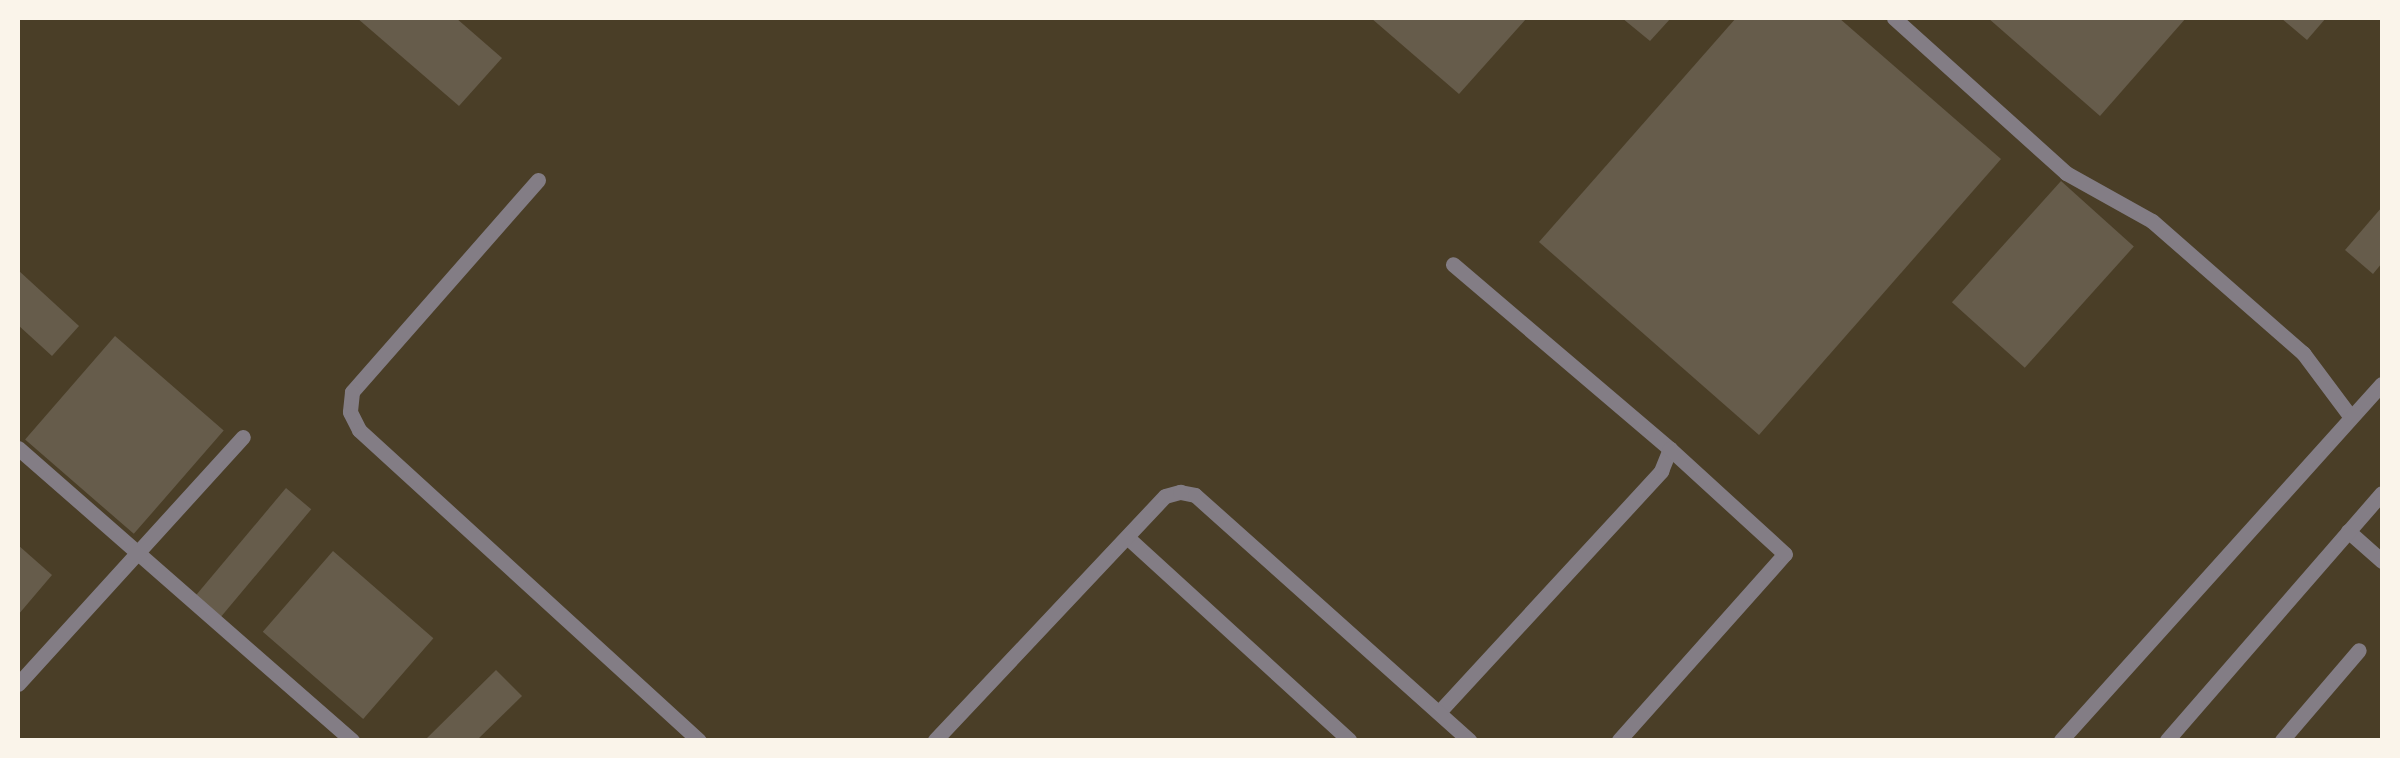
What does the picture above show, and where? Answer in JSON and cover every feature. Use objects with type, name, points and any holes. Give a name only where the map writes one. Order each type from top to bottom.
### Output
[{"type":"lane","points":[[1894,18],[2066,173],[2152,221],[2302,353],[2350,416]]},
{"type":"lane","points":[[538,180],[352,392],[350,412],[699,740]]},
{"type":"lane","points":[[1452,264],[1670,449],[1785,554],[1619,740]]},
{"type":"lane","points":[[2061,740],[2382,384]]},
{"type":"lane","points":[[18,684],[132,554],[243,438]]},
{"type":"lane","points":[[18,448],[132,554],[352,740]]},
{"type":"lane","points":[[1438,712],[1660,471],[1670,449]]},
{"type":"lane","points":[[2168,740],[2382,493]]},
{"type":"lane","points":[[935,740],[1165,496],[1196,495],[1470,740]]},
{"type":"lane","points":[[2348,531],[2382,560]]},
{"type":"lane","points":[[1128,536],[1349,740]]},
{"type":"lane","points":[[2282,740],[2359,650]]},
{"type":"shaded area","points":[[18,18],[2382,18],[2382,740],[18,740]]},
{"type":"building","points":[[357,18],[456,18],[502,58],[459,106]]},
{"type":"building","points":[[1371,18],[1527,18],[1459,94]]},
{"type":"building","points":[[1622,18],[1671,18],[1650,41]]},
{"type":"building","points":[[1736,18],[1839,18],[2001,159],[1759,435],[1539,242]]},
{"type":"building","points":[[1988,18],[2186,18],[2100,116]]},
{"type":"building","points":[[2281,18],[2326,18],[2307,40]]},
{"type":"building","points":[[2061,181],[2134,247],[2025,368],[1952,302]]},
{"type":"building","points":[[2382,207],[2382,263],[2373,274],[2345,250]]},
{"type":"building","points":[[18,270],[79,326],[52,356],[18,325]]},
{"type":"building","points":[[115,336],[224,430],[134,534],[25,439]]},
{"type":"building","points":[[286,488],[311,509],[219,620],[193,598]]},
{"type":"building","points":[[18,545],[52,575],[18,615]]},
{"type":"building","points":[[333,551],[433,638],[363,719],[263,632]]},
{"type":"building","points":[[496,670],[522,696],[477,740],[425,740]]}]
